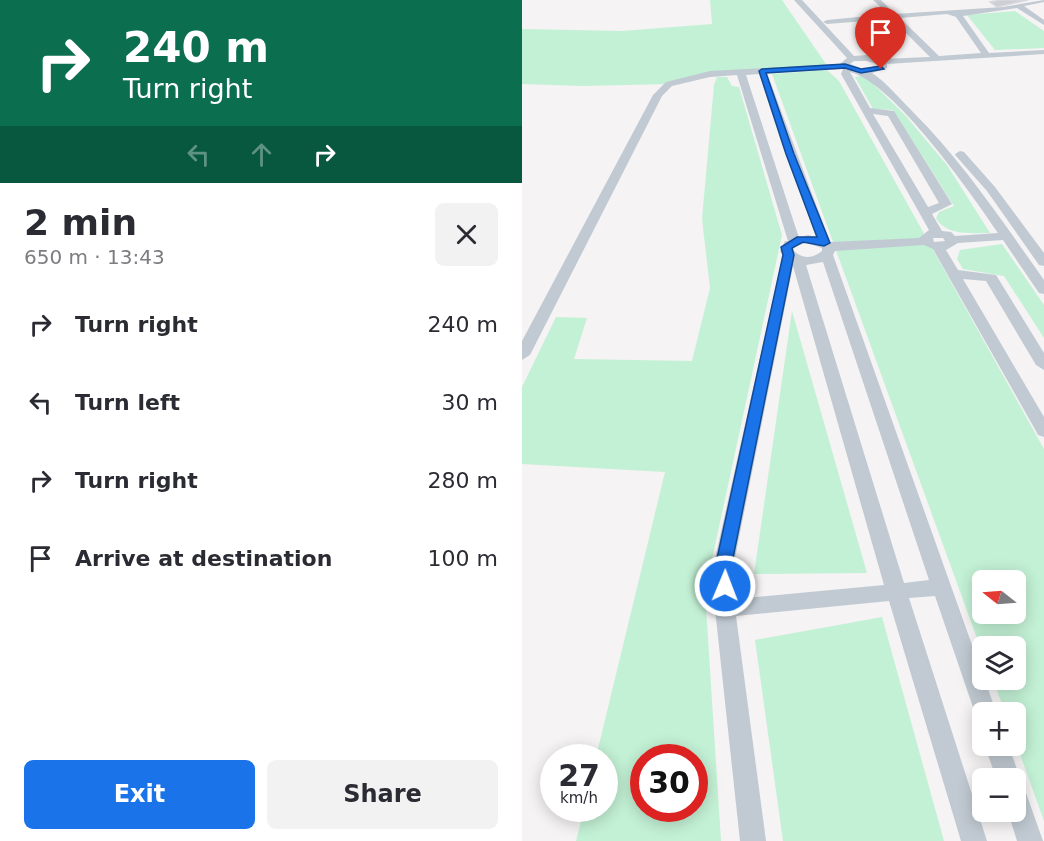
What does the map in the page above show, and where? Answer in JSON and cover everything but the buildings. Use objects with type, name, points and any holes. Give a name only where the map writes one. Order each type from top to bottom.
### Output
[{"type":"street","points":[[798,0],[852,63],[870,75],[921,126],[960,170],[1044,290]]},
{"type":"street","points":[[807,0],[827,22],[852,63]]},
{"type":"street","points":[[877,0],[937,59]]},
{"type":"street","points":[[950,0],[986,55]]},
{"type":"street","points":[[827,22],[957,13],[1019,6],[1043,0]]},
{"type":"street","points":[[1019,6],[1044,22]]},
{"type":"street","points":[[522,355],[658,95],[669,84],[710,74],[852,63],[881,65],[1044,52]]},
{"type":"street","points":[[852,63],[844,72],[925,213],[933,240],[955,274],[1044,431]]},
{"type":"street","points":[[861,71],[881,65]]},
{"type":"street","points":[[881,65],[883,75],[933,124],[991,189],[1044,262]]},
{"type":"street","points":[[762,71],[790,154],[827,249],[981,702]]},
{"type":"street","points":[[741,72],[896,591],[974,841]]},
{"type":"street","points":[[867,111],[891,113],[946,204],[925,213]]},
{"type":"street","points":[[753,841],[725,609],[724,563],[794,252],[808,239],[827,249],[933,240],[947,235],[953,240],[1006,236]]},
{"type":"street","points":[[794,252],[818,260],[827,249]]},
{"type":"street","points":[[955,274],[991,278],[1044,365]]},
{"type":"street","points":[[725,609],[941,587]]},
{"type":"street","points":[[1024,822],[1030,841]]},
{"type":"green space","points":[[710,0],[782,0],[828,67],[710,74],[669,84],[582,86],[522,84],[522,29],[622,31],[712,24]]},
{"type":"green space","points":[[1015,11],[1044,31],[1044,48],[995,50],[967,15]]},
{"type":"green space","points":[[827,70],[839,81],[1044,449],[1044,821],[1021,756],[1026,756],[1026,702],[1001,702],[997,690],[1026,690],[1026,636],[976,636],[772,74]]},
{"type":"green space","points":[[861,76],[868,79],[904,114],[947,165],[990,233],[953,231],[940,224],[936,218],[939,212],[954,206],[893,110],[873,109],[855,77]]},
{"type":"green space","points":[[717,77],[727,77],[732,86],[739,87],[782,235],[705,592],[721,841],[576,841],[581,822],[618,822],[618,744],[599,744],[665,472],[522,464],[522,387],[556,317],[587,318],[574,359],[692,361],[710,288],[702,219],[714,85]]},
{"type":"green space","points":[[1002,244],[1044,305],[1044,338],[1004,276],[963,269],[957,259],[960,250]]},
{"type":"green space","points":[[792,311],[867,573],[754,574]]},
{"type":"green space","points":[[882,617],[944,841],[783,841],[755,640]]},
{"type":"route","points":[[725,586],[724,563],[789,255],[786,247],[801,239],[824,243],[790,154],[762,71],[845,66],[861,71],[881,69]]}]
